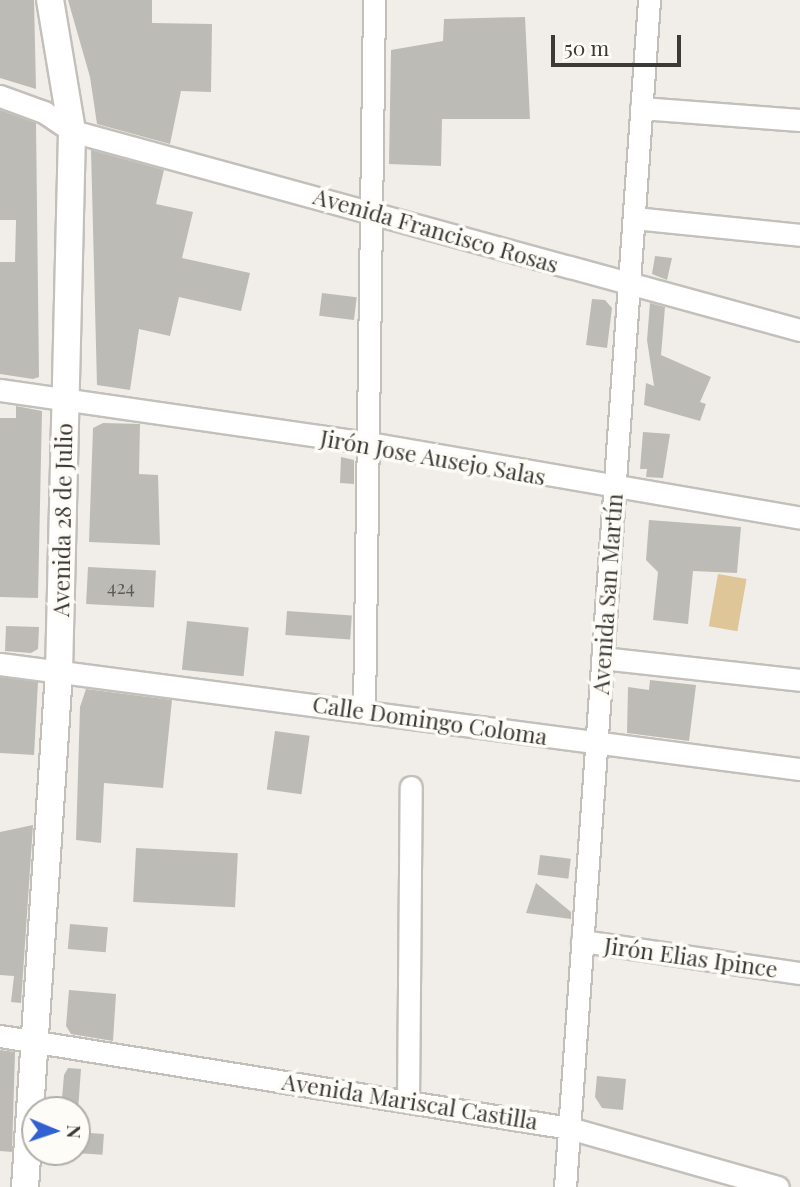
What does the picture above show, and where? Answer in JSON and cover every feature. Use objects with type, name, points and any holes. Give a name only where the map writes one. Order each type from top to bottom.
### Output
[{"type":"main road","name":"Avenida 28 de Julio","points":[[25,1187],[59,672],[72,131],[50,0]]},
{"type":"street","points":[[364,711],[374,0]]},
{"type":"street","name":"Avenida San Martín","points":[[565,1187],[649,0]]},
{"type":"street","name":"Avenida Francisco Rosas","points":[[0,96],[44,112],[72,131],[800,330]]},
{"type":"street","points":[[641,108],[800,120]]},
{"type":"street","points":[[634,218],[800,235]]},
{"type":"street","name":"Jirón Jose Ausejo Salas","points":[[0,390],[65,402],[368,443],[614,489],[800,518]]},
{"type":"street","points":[[603,658],[800,680]]},
{"type":"street","name":"Calle Domingo Coloma","points":[[0,664],[800,769]]},
{"type":"street","points":[[408,1101],[411,787]]},
{"type":"street","name":"Jirón Elias Ipince","points":[[582,941],[800,973]]},
{"type":"street","name":"Avenida Mariscal Castilla","points":[[0,1036],[569,1128],[778,1187]]},
{"type":"shaded area","points":[[718,574],[747,579],[737,631],[709,626]]},
{"type":"building","points":[[0,0],[34,0],[36,89],[0,78]]},
{"type":"building","points":[[68,0],[152,0],[152,23],[212,24],[211,92],[181,91],[170,144],[97,124],[90,77]]},
{"type":"building","points":[[525,17],[530,119],[442,119],[441,166],[389,164],[391,50],[443,41],[444,19]]},
{"type":"building","points":[[0,110],[36,123],[39,377],[33,379],[0,374],[0,262],[15,262],[16,220],[0,220]]},
{"type":"building","points":[[91,150],[164,170],[156,204],[193,212],[182,258],[250,273],[241,311],[179,297],[170,336],[139,329],[130,390],[97,385]]},
{"type":"building","points":[[655,256],[672,258],[667,280],[652,274]]},
{"type":"building","points":[[322,293],[357,297],[354,320],[319,316]]},
{"type":"building","points":[[592,299],[605,300],[612,308],[607,348],[586,345]]},
{"type":"building","points":[[650,303],[665,307],[661,355],[711,377],[700,402],[706,404],[700,421],[644,405],[646,383],[654,386],[647,340]]},
{"type":"building","points":[[16,406],[42,411],[38,598],[0,597],[0,418],[16,418]]},
{"type":"building","points":[[103,423],[140,424],[139,474],[158,475],[160,545],[89,542],[93,428]]},
{"type":"building","points":[[643,432],[670,434],[663,478],[646,477],[647,469],[640,469]]},
{"type":"building","points":[[341,457],[354,460],[354,484],[340,483]]},
{"type":"building","points":[[649,520],[741,527],[737,573],[693,571],[688,624],[653,620],[658,572],[646,560]]},
{"type":"building","points":[[88,567],[156,571],[154,608],[86,604]]},
{"type":"building","points":[[287,611],[352,616],[350,639],[285,635]]},
{"type":"building","points":[[187,621],[249,627],[244,676],[182,670]]},
{"type":"building","points":[[6,626],[39,627],[38,649],[31,653],[5,651]]},
{"type":"building","points":[[0,677],[38,682],[34,755],[0,753]]},
{"type":"building","points":[[650,680],[696,685],[689,741],[627,733],[628,687],[649,690]]},
{"type":"building","points":[[86,689],[172,700],[163,788],[104,783],[101,843],[76,840],[80,707]]},
{"type":"building","points":[[275,731],[310,736],[301,794],[267,789]]},
{"type":"building","points":[[33,825],[21,1003],[11,1002],[14,976],[0,975],[0,832]]},
{"type":"building","points":[[136,848],[238,853],[235,907],[133,902]]},
{"type":"building","points":[[540,855],[571,859],[568,879],[538,875]]},
{"type":"building","points":[[536,883],[571,912],[571,919],[526,913]]},
{"type":"building","points":[[70,924],[108,927],[106,952],[68,949]]},
{"type":"building","points":[[69,990],[116,994],[113,1041],[71,1034],[66,1026]]},
{"type":"building","points":[[0,1050],[15,1052],[12,1152],[0,1151]]},
{"type":"building","points":[[68,1068],[81,1069],[79,1096],[62,1096],[64,1075]]},
{"type":"building","points":[[597,1076],[626,1079],[623,1110],[602,1108],[595,1097]]},
{"type":"building","points":[[91,1133],[104,1134],[102,1155],[91,1154]]}]
